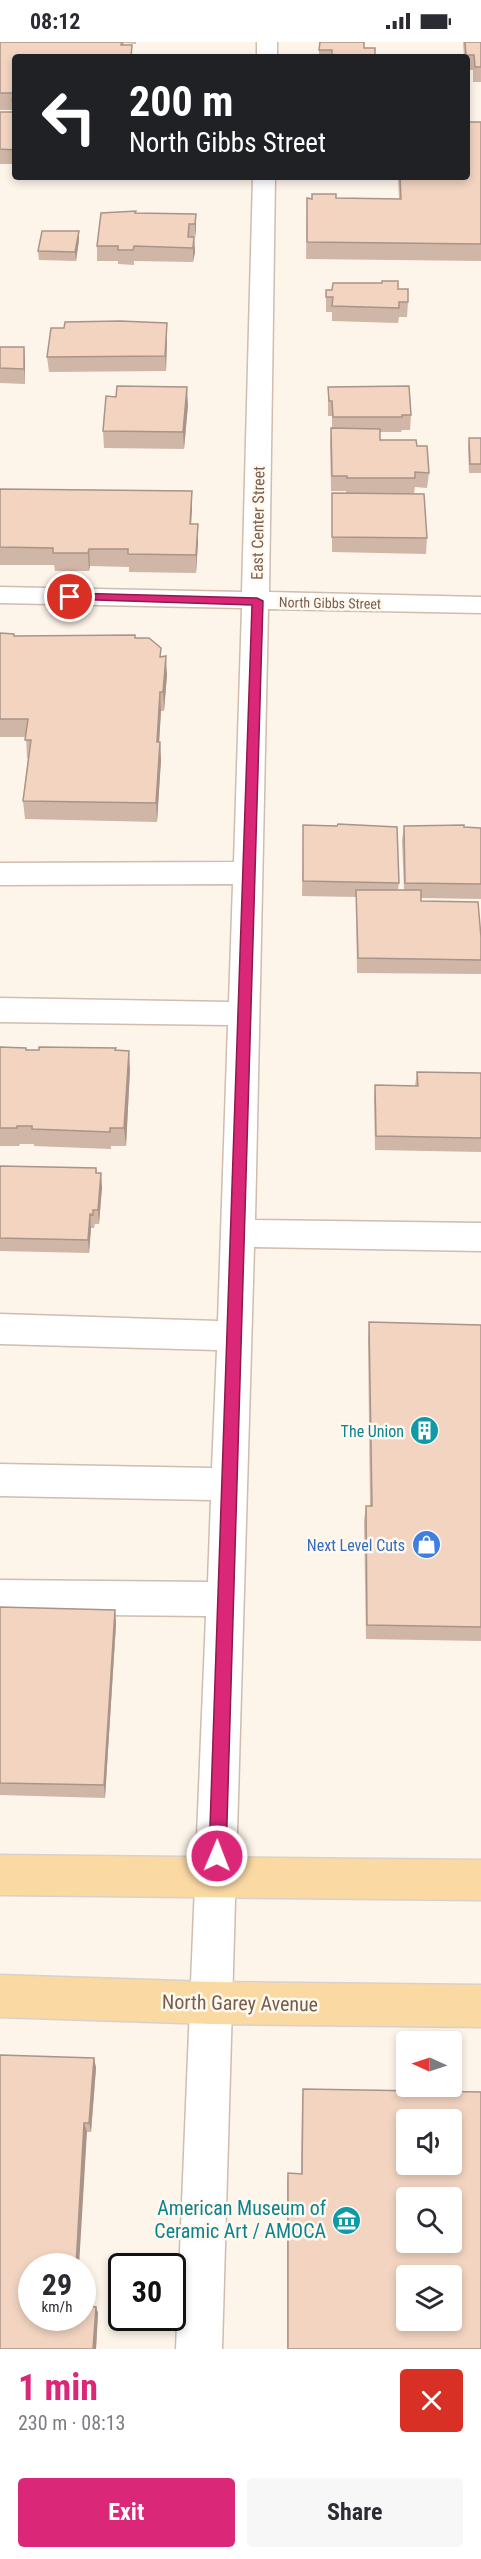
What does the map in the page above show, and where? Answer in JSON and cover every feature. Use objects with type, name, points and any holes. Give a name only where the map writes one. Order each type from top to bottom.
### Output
[{"type":"main road","points":[[0,1875],[481,1880]]},
{"type":"main road","name":"North Garey Avenue","points":[[0,1996],[212,2003],[481,2006]]},
{"type":"street","name":"East Center Street","points":[[199,2349],[217,1876],[257,601],[264,180]]},
{"type":"street","name":"North Gibbs Street","points":[[0,595],[481,606]]},
{"type":"street","points":[[0,874],[248,873]]},
{"type":"street","points":[[0,1010],[243,1014]]},
{"type":"street","points":[[237,1233],[481,1237]]},
{"type":"street","points":[[0,1329],[233,1336]]},
{"type":"street","points":[[0,1480],[228,1484]]},
{"type":"street","points":[[0,1597],[225,1599]]},
{"type":"building","points":[[0,42],[122,42],[121,45],[132,45],[131,54],[12,54],[12,93],[0,93]]},
{"type":"building","points":[[320,42],[364,42],[364,48],[375,48],[375,54],[332,54],[332,50],[319,50]]},
{"type":"building","points":[[465,42],[481,42],[481,67],[475,67],[474,55],[466,54]]},
{"type":"building","points":[[0,112],[12,112],[12,150],[0,149]]},
{"type":"building","points":[[470,122],[481,122],[481,244],[307,242],[307,198],[312,199],[312,194],[336,194],[336,198],[401,199],[400,180],[470,180]]},
{"type":"building","points":[[136,211],[135,213],[196,214],[195,224],[189,224],[188,237],[194,237],[193,248],[134,246],[133,250],[118,250],[118,246],[97,246],[101,213]]},
{"type":"building","points":[[42,231],[79,231],[75,252],[38,251]]},
{"type":"building","points":[[382,281],[398,281],[398,289],[408,289],[408,302],[399,302],[399,308],[332,306],[333,297],[326,297],[326,290],[332,290],[333,283],[382,283]]},
{"type":"building","points":[[65,322],[167,323],[165,356],[47,357],[51,328],[64,328]]},
{"type":"building","points":[[0,347],[24,347],[24,369],[0,368]]},
{"type":"building","points":[[117,386],[187,387],[183,432],[103,431],[106,396],[116,397]]},
{"type":"building","points":[[409,386],[411,415],[333,417],[328,387]]},
{"type":"building","points":[[331,428],[380,429],[380,440],[416,440],[417,446],[427,446],[429,473],[415,472],[415,478],[332,476]]},
{"type":"building","points":[[469,438],[481,438],[481,464],[470,464]]},
{"type":"building","points":[[0,489],[192,491],[190,524],[198,524],[196,555],[128,554],[128,549],[89,549],[88,553],[53,553],[53,548],[0,547]]},
{"type":"building","points":[[332,493],[424,494],[427,538],[332,537]]},
{"type":"building","points":[[0,633],[14,634],[14,636],[135,635],[135,638],[149,638],[161,648],[160,657],[166,656],[163,692],[160,692],[157,742],[160,742],[156,803],[23,801],[31,740],[25,740],[28,719],[0,719]]},
{"type":"building","points":[[338,824],[397,827],[399,883],[303,881],[303,825],[337,826]]},
{"type":"building","points":[[464,825],[464,827],[481,828],[481,884],[405,883],[404,826]]},
{"type":"building","points":[[356,890],[421,890],[421,901],[478,902],[481,960],[358,958]]},
{"type":"building","points":[[0,1047],[26,1048],[26,1050],[39,1050],[39,1047],[116,1048],[115,1050],[129,1051],[124,1128],[110,1128],[110,1132],[32,1129],[32,1126],[0,1128]]},
{"type":"building","points":[[417,1072],[481,1073],[481,1138],[376,1136],[375,1085],[418,1086]]},
{"type":"building","points":[[0,1166],[96,1168],[96,1173],[101,1173],[98,1210],[93,1210],[93,1215],[90,1214],[88,1240],[0,1238]]},
{"type":"building","name":"The Union","points":[[369,1322],[481,1325],[481,1627],[367,1625],[366,1506],[372,1506]]},
{"type":"building","points":[[0,1607],[115,1610],[104,1785],[0,1783]]},
{"type":"building","points":[[0,2055],[94,2058],[89,2123],[84,2123],[77,2253],[18,2253],[18,2331],[94,2331],[93,2349],[0,2349]]},
{"type":"building","name":"American Museum of Ceramic Art / AMOCA","points":[[303,2089],[396,2091],[396,2097],[462,2097],[462,2092],[481,2092],[481,2349],[288,2349],[288,2173],[302,2174]]},
{"type":"place","name":"The Union","points":[[425,1431]]},
{"type":"place","name":"Next Level Cuts","points":[[426,1545]]},
{"type":"place","name":"American Museum of Ceramic Art / AMOCA","points":[[347,2220]]},
{"type":"route","points":[[70,597],[257,601],[217,1856]]}]
